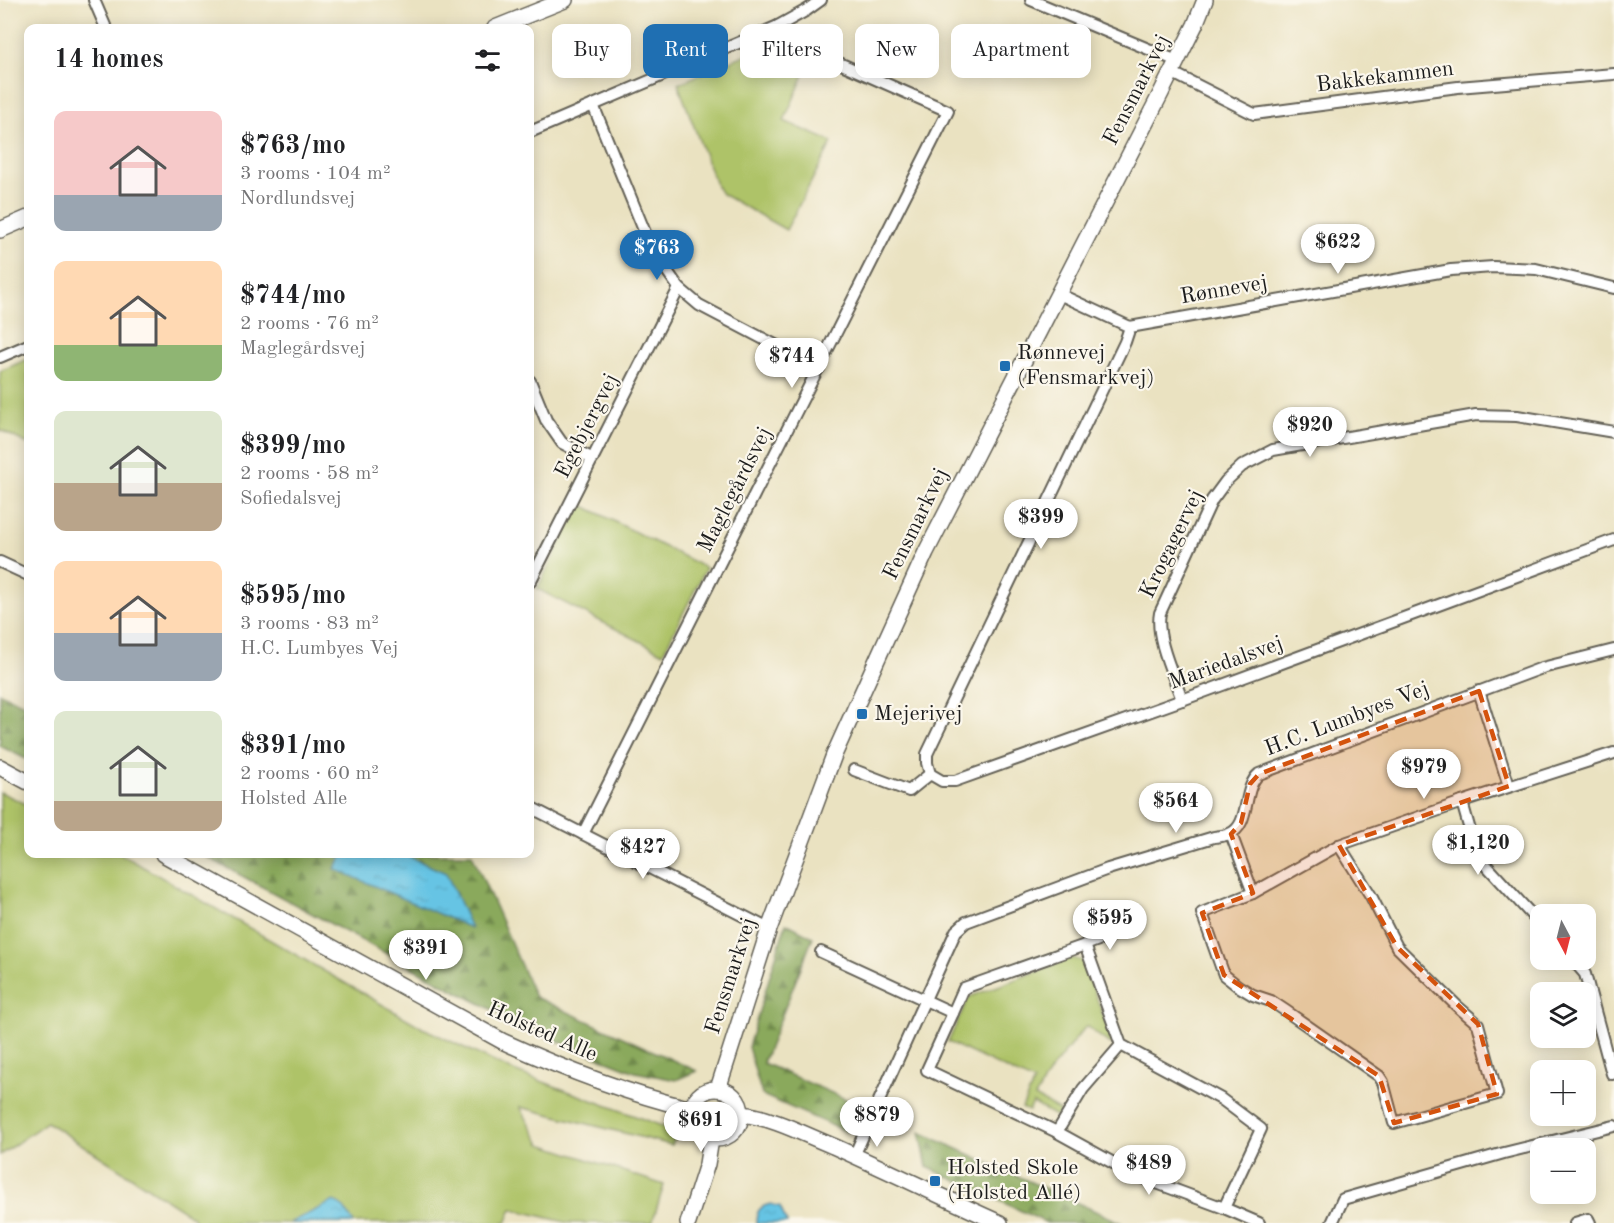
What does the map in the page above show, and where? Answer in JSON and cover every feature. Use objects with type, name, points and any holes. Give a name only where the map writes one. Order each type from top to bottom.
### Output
[{"type":"street","points":[[94,0],[104,24]]},
{"type":"street","points":[[505,24],[564,0]]},
{"type":"street","points":[[782,24],[820,0]]},
{"type":"street","name":"Bakkekammen","points":[[1031,0],[1174,67],[1254,114],[1458,87],[1614,74]]},
{"type":"street","name":"Fensmarkvej","points":[[718,1089],[769,929],[834,755],[926,552],[1174,67],[1205,0]]},
{"type":"street","points":[[534,130],[740,42]]},
{"type":"street","name":"Maglegårdsvej","points":[[583,834],[948,111],[843,65]]},
{"type":"street","points":[[593,105],[646,235],[679,288],[699,305],[819,368]]},
{"type":"street","points":[[0,230],[24,220]]},
{"type":"street","name":"Rønnevej","points":[[1130,327],[1451,270],[1493,267],[1536,270],[1614,288]]},
{"type":"street","name":"Egebjergvej","points":[[534,574],[679,288]]},
{"type":"street","points":[[854,770],[909,791],[930,774],[927,754],[1120,352],[1130,327],[1059,294]]},
{"type":"street","points":[[0,357],[24,347]]},
{"type":"street","points":[[534,391],[546,420],[562,443],[592,459]]},
{"type":"street","name":"Krogagervej","points":[[1182,700],[1160,637],[1158,624],[1160,613],[1212,500],[1226,481],[1242,466],[1273,450],[1476,415],[1517,416],[1614,432]]},
{"type":"street","name":"Mariedalsvej","points":[[930,774],[942,781],[955,781],[1182,700],[1614,540]]},
{"type":"street","points":[[0,562],[24,573]]},
{"type":"street","name":"H.C. Lumbyes Vej","points":[[1231,834],[1240,823],[1250,784],[1258,774],[1542,668],[1614,650]]},
{"type":"street","points":[[1479,691],[1509,786]]},
{"type":"street","points":[[1339,845],[1371,896],[1397,947],[1478,1024],[1497,1094],[1394,1123],[1383,1082],[1379,1076],[1271,1001],[1253,995],[1224,975],[1202,913],[1253,893],[1339,845],[1509,786],[1613,756]]},
{"type":"street","points":[[0,767],[24,780]]},
{"type":"street","points":[[1462,802],[1478,855],[1530,913]]},
{"type":"street","points":[[534,809],[769,929]]},
{"type":"street","points":[[854,1156],[956,931],[966,922],[1108,869],[1231,834],[1253,893]]},
{"type":"street","name":"Holsted Alle","points":[[170,858],[502,1041],[546,1062],[613,1086],[692,1109]]},
{"type":"street","points":[[1125,930],[964,988],[927,1070],[1057,1132],[1134,1175],[1259,1223]]},
{"type":"street","points":[[1085,945],[1121,1045],[1221,1099],[1261,1129],[1224,1208]]},
{"type":"street","points":[[821,952],[953,1013]]},
{"type":"street","points":[[1582,970],[1585,974],[1612,1074],[1614,1073]]},
{"type":"street","points":[[1057,1132],[1083,1089],[1121,1045]]},
{"type":"street","points":[[718,1089],[733,1094],[741,1107],[742,1114],[734,1133],[719,1140],[704,1136],[694,1126],[691,1115],[693,1103],[701,1094],[718,1089]]},
{"type":"street","points":[[742,1114],[776,1122],[854,1156],[979,1218],[1000,1223]]},
{"type":"street","points":[[1332,1223],[1343,1198],[1504,1153],[1614,1126]]},
{"type":"street","points":[[688,1223],[707,1164],[711,1139]]},
{"type":"street","points":[[1575,1223],[1588,1219],[1590,1223]]},
{"type":"highlighted area","points":[[1479,691],[1509,786],[1339,845],[1397,947],[1478,1024],[1497,1094],[1394,1123],[1379,1076],[1224,975],[1202,913],[1253,893],[1231,834],[1241,823],[1250,784],[1259,774]]},
{"type":"green space","points":[[740,57],[740,78],[803,78],[784,121],[832,142],[786,230],[722,194],[716,185],[678,84],[692,78],[728,78],[728,62]]},
{"type":"green space","points":[[24,361],[24,442],[0,430],[0,371]]},
{"type":"green space","points":[[580,504],[706,568],[663,653],[537,589]]},
{"type":"green space","points":[[0,693],[24,704],[24,758],[0,746]]},
{"type":"green space","points":[[0,792],[24,803],[24,858],[128,858],[423,1028],[511,1070],[678,1132],[672,1145],[520,1107],[541,1144],[664,1185],[652,1223],[569,1223],[512,1209],[506,1223],[197,1223],[192,1216],[47,1122],[0,1155]]},
{"type":"green space","points":[[208,858],[474,858],[535,997],[697,1071],[676,1080],[635,1072],[542,1035]]},
{"type":"green space","points":[[786,923],[813,937],[763,1063],[864,1107],[847,1132],[762,1095],[748,1047]]},
{"type":"green space","points":[[1072,958],[1083,961],[1112,1039],[1110,1044],[1086,1026],[1050,1071],[1035,1097],[1060,1111],[1057,1117],[1033,1103],[1029,1111],[1022,1108],[1034,1082],[948,1042],[969,997]]},
{"type":"green space","points":[[920,1132],[1122,1223],[1047,1223],[927,1167]]},
{"type":"water","points":[[341,858],[412,858],[446,873],[471,928],[335,869]]},
{"type":"water","points":[[334,1201],[344,1208],[354,1223],[289,1223]]},
{"type":"water","points":[[771,1204],[780,1207],[787,1223],[756,1223],[759,1210]]},
{"type":"place","name":"Rønnevej (Fensmarkvej)","points":[[1005,366]]},
{"type":"place","name":"Mejerivej","points":[[862,714]]},
{"type":"place","name":"Holsted Skole (Holsted Allé)","points":[[935,1181]]}]
